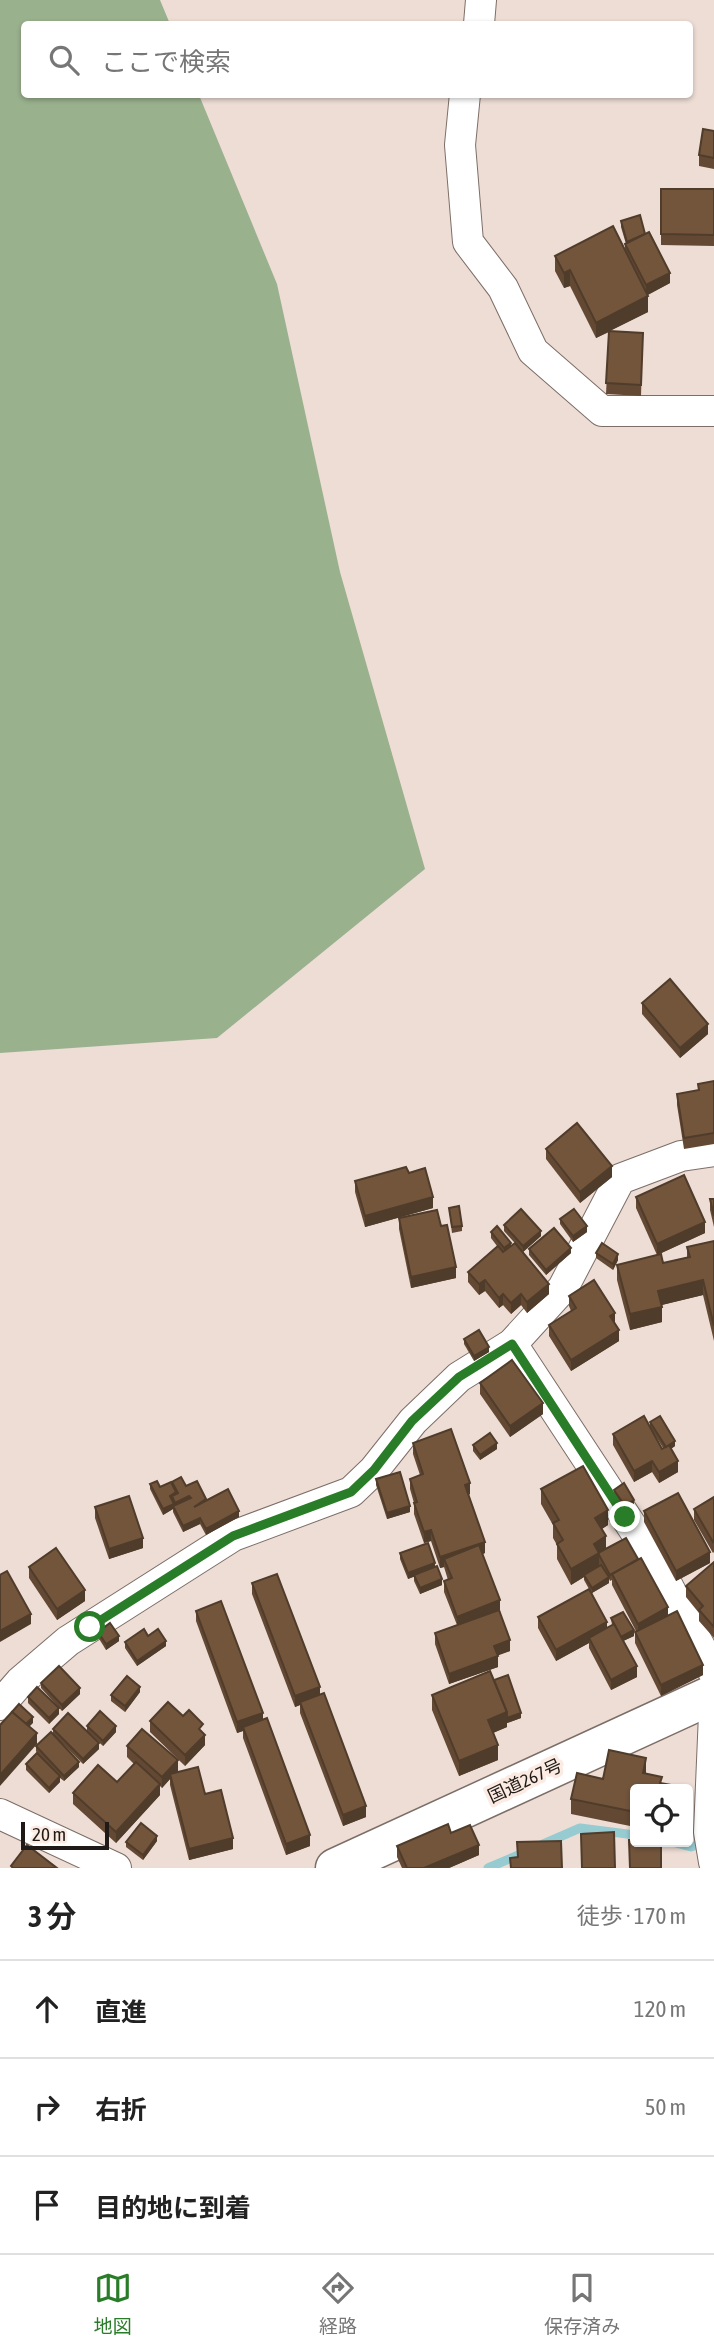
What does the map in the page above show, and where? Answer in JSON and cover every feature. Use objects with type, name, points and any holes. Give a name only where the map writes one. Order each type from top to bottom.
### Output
[{"type":"highway","name":"国道267号","points":[[335,1868],[714,1694]]},
{"type":"street","points":[[478,21],[481,0]]},
{"type":"street","points":[[465,98],[460,145],[468,242],[503,288],[533,351],[602,411],[714,411]]},
{"type":"street","points":[[0,1705],[20,1682],[68,1642],[233,1536],[351,1492],[374,1470],[412,1421],[459,1377],[512,1344],[563,1288],[621,1179],[681,1156],[714,1151]]},
{"type":"street","points":[[512,1344],[653,1560],[714,1672]]},
{"type":"street","points":[[712,1849],[714,1714]]},
{"type":"street","points":[[0,1814],[116,1868]]},
{"type":"green space","points":[[0,0],[160,0],[169,21],[21,21],[21,98],[200,98],[277,284],[340,572],[425,869],[217,1038],[0,1053]]},
{"type":"building","points":[[703,129],[714,131],[714,158],[699,155]]},
{"type":"building","points":[[661,189],[714,189],[714,235],[661,234]]},
{"type":"building","points":[[640,215],[645,234],[627,242],[621,221]]},
{"type":"building","points":[[613,226],[648,296],[596,323],[570,270],[564,273],[555,256]]},
{"type":"building","points":[[649,232],[670,273],[646,285],[625,244]]},
{"type":"building","points":[[609,331],[643,333],[641,385],[606,383]]},
{"type":"building","points":[[670,979],[708,1024],[680,1048],[642,1003]]},
{"type":"building","points":[[714,1081],[714,1133],[684,1138],[677,1094],[699,1090],[698,1084]]},
{"type":"building","points":[[577,1123],[612,1166],[580,1192],[546,1149]]},
{"type":"building","points":[[406,1167],[409,1173],[425,1168],[433,1197],[365,1216],[355,1181]]},
{"type":"building","points":[[684,1175],[705,1222],[657,1244],[636,1197]]},
{"type":"building","points":[[710,1199],[714,1199],[714,1216]]},
{"type":"building","points":[[459,1206],[462,1226],[452,1227],[449,1208]]},
{"type":"building","points":[[521,1209],[541,1231],[523,1246],[504,1225]]},
{"type":"building","points":[[574,1209],[587,1226],[573,1236],[560,1219]]},
{"type":"building","points":[[437,1210],[441,1226],[447,1225],[456,1267],[411,1277],[399,1218]]},
{"type":"building","points":[[497,1226],[511,1243],[504,1248],[491,1232]]},
{"type":"building","points":[[554,1228],[571,1248],[546,1270],[529,1249]]},
{"type":"building","points":[[714,1241],[714,1326],[703,1280],[658,1291],[662,1307],[630,1314],[617,1265],[661,1254],[663,1263],[690,1257],[687,1247]]},
{"type":"building","points":[[515,1243],[549,1284],[527,1302],[521,1294],[511,1303],[503,1294],[499,1298],[485,1280],[479,1284],[468,1272],[498,1246],[503,1252]]},
{"type":"building","points":[[602,1243],[618,1254],[613,1264],[596,1253]]},
{"type":"building","points":[[594,1280],[615,1313],[610,1316],[619,1330],[571,1360],[549,1325],[576,1308],[569,1296]]},
{"type":"building","points":[[479,1330],[489,1347],[474,1356],[464,1339]]},
{"type":"building","points":[[512,1360],[543,1403],[510,1426],[480,1383]]},
{"type":"building","points":[[644,1416],[662,1449],[669,1445],[678,1461],[659,1472],[652,1461],[634,1471],[613,1434]]},
{"type":"building","points":[[660,1416],[675,1441],[666,1447],[650,1422]]},
{"type":"building","points":[[451,1429],[470,1483],[465,1485],[485,1542],[440,1557],[431,1530],[424,1532],[414,1503],[417,1502],[410,1479],[423,1474],[413,1443]]},
{"type":"building","points":[[490,1433],[497,1443],[480,1455],[473,1445]]},
{"type":"building","points":[[583,1466],[608,1510],[595,1518],[606,1536],[594,1544],[599,1553],[571,1569],[557,1544],[563,1540],[553,1523],[559,1520],[541,1489]]},
{"type":"building","points":[[400,1472],[410,1506],[387,1513],[376,1479]]},
{"type":"building","points":[[181,1477],[186,1486],[197,1481],[206,1499],[194,1507],[228,1489],[239,1511],[206,1529],[200,1518],[183,1526],[173,1506],[191,1498],[189,1496],[175,1503],[172,1496],[178,1493],[172,1482]]},
{"type":"building","points":[[157,1481],[160,1487],[171,1482],[176,1492],[170,1496],[174,1504],[163,1509],[150,1484]]},
{"type":"building","points":[[624,1483],[634,1500],[625,1506],[614,1490]]},
{"type":"building","points":[[678,1493],[710,1552],[676,1571],[644,1511]]},
{"type":"building","points":[[129,1496],[143,1538],[109,1549],[95,1507]]},
{"type":"building","points":[[714,1497],[714,1541],[713,1542],[694,1509]]},
{"type":"building","points":[[626,1538],[638,1559],[610,1575],[598,1553]]},
{"type":"building","points":[[428,1543],[435,1563],[408,1573],[400,1553]]},
{"type":"building","points":[[479,1545],[500,1600],[457,1617],[444,1581],[452,1578],[444,1559]]},
{"type":"building","points":[[56,1548],[85,1590],[57,1609],[29,1567]]},
{"type":"building","points":[[641,1558],[668,1607],[638,1624],[612,1574]]},
{"type":"building","points":[[714,1562],[714,1627],[699,1610],[703,1606],[686,1586]]},
{"type":"building","points":[[601,1565],[609,1577],[592,1588],[584,1575]]},
{"type":"building","points":[[437,1566],[442,1579],[420,1588],[414,1575]]},
{"type":"building","points":[[7,1571],[31,1614],[0,1631],[0,1575]]},
{"type":"building","points":[[277,1574],[320,1687],[295,1696],[252,1583]]},
{"type":"building","points":[[589,1589],[607,1622],[556,1650],[538,1617]]},
{"type":"building","points":[[221,1601],[263,1713],[237,1722],[196,1611]]},
{"type":"building","points":[[499,1610],[510,1640],[494,1646],[498,1656],[449,1674],[435,1633]]},
{"type":"building","points":[[677,1611],[703,1665],[661,1685],[635,1632]]},
{"type":"building","points":[[623,1612],[634,1630],[621,1637],[611,1618]]},
{"type":"building","points":[[110,1623],[119,1636],[106,1644],[98,1632]]},
{"type":"building","points":[[614,1624],[637,1666],[611,1680],[589,1638]]},
{"type":"building","points":[[144,1629],[148,1636],[158,1629],[166,1641],[137,1661],[125,1642]]},
{"type":"building","points":[[59,1666],[80,1688],[62,1705],[41,1683]]},
{"type":"building","points":[[490,1671],[507,1712],[488,1720],[498,1745],[459,1761],[432,1695]]},
{"type":"building","points":[[508,1675],[521,1713],[507,1718],[494,1680]]},
{"type":"building","points":[[127,1676],[140,1687],[125,1706],[111,1695]]},
{"type":"building","points":[[37,1687],[59,1708],[49,1718],[28,1697]]},
{"type":"building","points":[[324,1693],[366,1806],[343,1815],[300,1702]]},
{"type":"building","points":[[168,1702],[183,1716],[189,1710],[203,1724],[199,1729],[205,1735],[185,1755],[150,1721]]},
{"type":"building","points":[[19,1704],[33,1717],[26,1724],[12,1712]]},
{"type":"building","points":[[100,1711],[116,1726],[103,1741],[87,1726]]},
{"type":"building","points":[[12,1712],[37,1733],[0,1775],[0,1725]]},
{"type":"building","points":[[68,1713],[99,1743],[83,1759],[53,1729]]},
{"type":"building","points":[[267,1718],[310,1835],[286,1844],[243,1727]]},
{"type":"building","points":[[142,1729],[178,1760],[162,1777],[127,1746]]},
{"type":"building","points":[[51,1732],[79,1762],[64,1776],[36,1746]]},
{"type":"building","points":[[609,1750],[646,1758],[643,1773],[662,1777],[660,1783],[666,1784],[630,1784],[630,1811],[571,1799],[577,1773],[603,1779]]},
{"type":"building","points":[[37,1753],[60,1776],[49,1788],[26,1764]]},
{"type":"building","points":[[136,1762],[160,1784],[116,1832],[73,1793],[98,1765],[117,1782]]},
{"type":"building","points":[[198,1767],[205,1794],[221,1790],[233,1838],[189,1849],[170,1774]]},
{"type":"building","points":[[141,1823],[157,1836],[143,1855],[126,1842]]},
{"type":"building","points":[[448,1824],[451,1833],[470,1825],[479,1845],[424,1868],[407,1868],[397,1846]]},
{"type":"building","points":[[614,1832],[615,1868],[582,1868],[581,1834]]},
{"type":"building","points":[[629,1840],[630,1847],[661,1847],[661,1868],[630,1868]]},
{"type":"building","points":[[561,1841],[562,1868],[511,1868],[510,1858],[518,1857],[517,1842]]},
{"type":"building","points":[[27,1845],[57,1868],[13,1868],[11,1866]]},
{"type":"waterway","points":[[541,1845],[580,1828],[630,1834]]},
{"type":"waterway","points":[[693,1846],[707,1842]]},
{"type":"waterway","points":[[488,1868],[528,1851]]},
{"type":"route","points":[[90,1627],[233,1536],[351,1492],[374,1470],[412,1421],[459,1377],[512,1344],[625,1517]]}]
